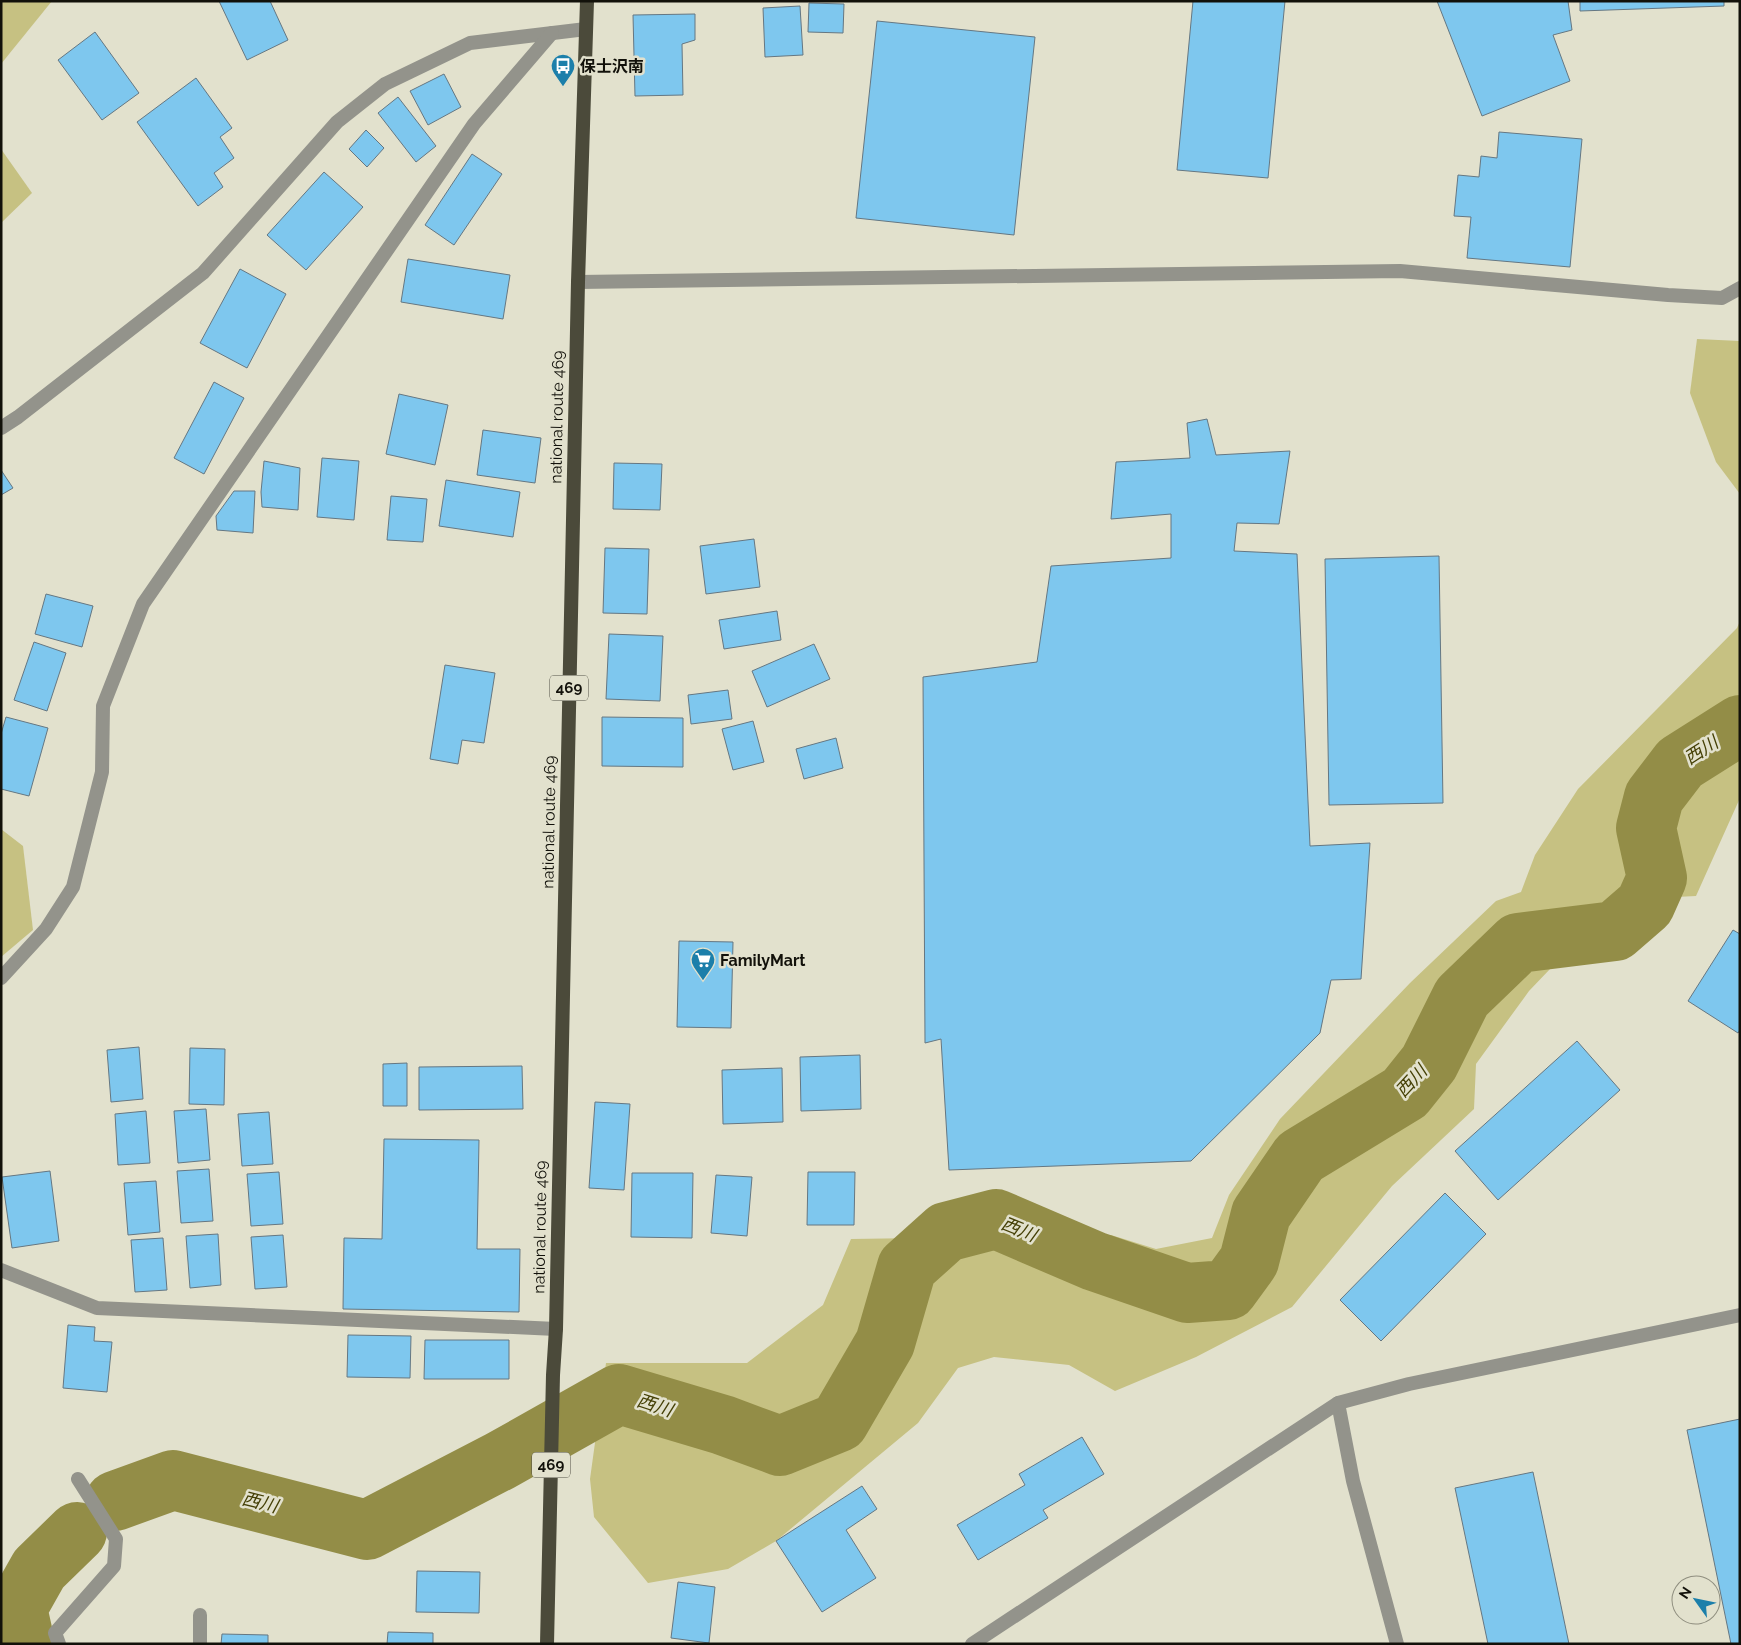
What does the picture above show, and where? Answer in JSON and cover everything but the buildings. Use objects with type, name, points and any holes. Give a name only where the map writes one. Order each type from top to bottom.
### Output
[{"type":"highway","name":"national route 469","points":[[547,1644],[553,1375],[556,1329],[578,282],[587,1]]},
{"type":"street","points":[[1,428],[18,417],[204,273],[337,122],[385,84],[470,43],[586,29]]},
{"type":"street","points":[[1,978],[46,929],[73,887],[102,772],[103,706],[142,604],[474,124],[552,33]]},
{"type":"street","points":[[578,282],[1400,271],[1668,295],[1722,298],[1740,288]]},
{"type":"street","points":[[1,1270],[98,1308],[556,1329]]},
{"type":"street","points":[[972,1644],[1338,1403],[1409,1384],[1740,1315]]},
{"type":"street","points":[[1338,1403],[1353,1481],[1397,1644]]},
{"type":"street","points":[[59,1644],[56,1634],[114,1566],[116,1539],[78,1478]]},
{"type":"street","points":[[200,1615],[200,1644]]},
{"type":"shaded area","points":[[1,1],[52,1],[1,64]]},
{"type":"shaded area","points":[[1,149],[32,193],[1,223]]},
{"type":"shaded area","points":[[1697,339],[1740,341],[1740,494],[1716,462],[1690,393]]},
{"type":"shaded area","points":[[1740,621],[1740,798],[1696,896],[1616,900],[1529,991],[1476,1064],[1474,1109],[1392,1186],[1292,1307],[1196,1357],[1115,1391],[1069,1365],[994,1357],[958,1368],[918,1423],[776,1541],[728,1569],[648,1583],[594,1517],[590,1479],[606,1363],[747,1363],[823,1305],[851,1239],[1111,1235],[1156,1249],[1212,1238],[1229,1195],[1280,1119],[1410,983],[1496,901],[1521,892],[1535,855],[1578,789],[1737,628]]},
{"type":"shaded area","points":[[1,829],[23,846],[33,930],[1,957]]},
{"type":"waterway","name":"西川","points":[[115,1501],[173,1480],[367,1530],[500,1461],[619,1394],[723,1425],[780,1446],[839,1422],[885,1343],[907,1267],[946,1232],[996,1219],[1094,1261],[1187,1293],[1228,1290],[1249,1261],[1261,1214],[1300,1157],[1405,1093],[1429,1063],[1462,997],[1518,943],[1615,931],[1645,905],[1657,878],[1646,828],[1654,797],[1680,763],[1740,725]]},
{"type":"waterway","name":"西川","points":[[25,1644],[17,1608],[39,1569],[77,1532]]},
{"type":"place","name":"保士沢南","points":[[563,87]]},
{"type":"place","name":"FamilyMart","points":[[703,981]]}]
